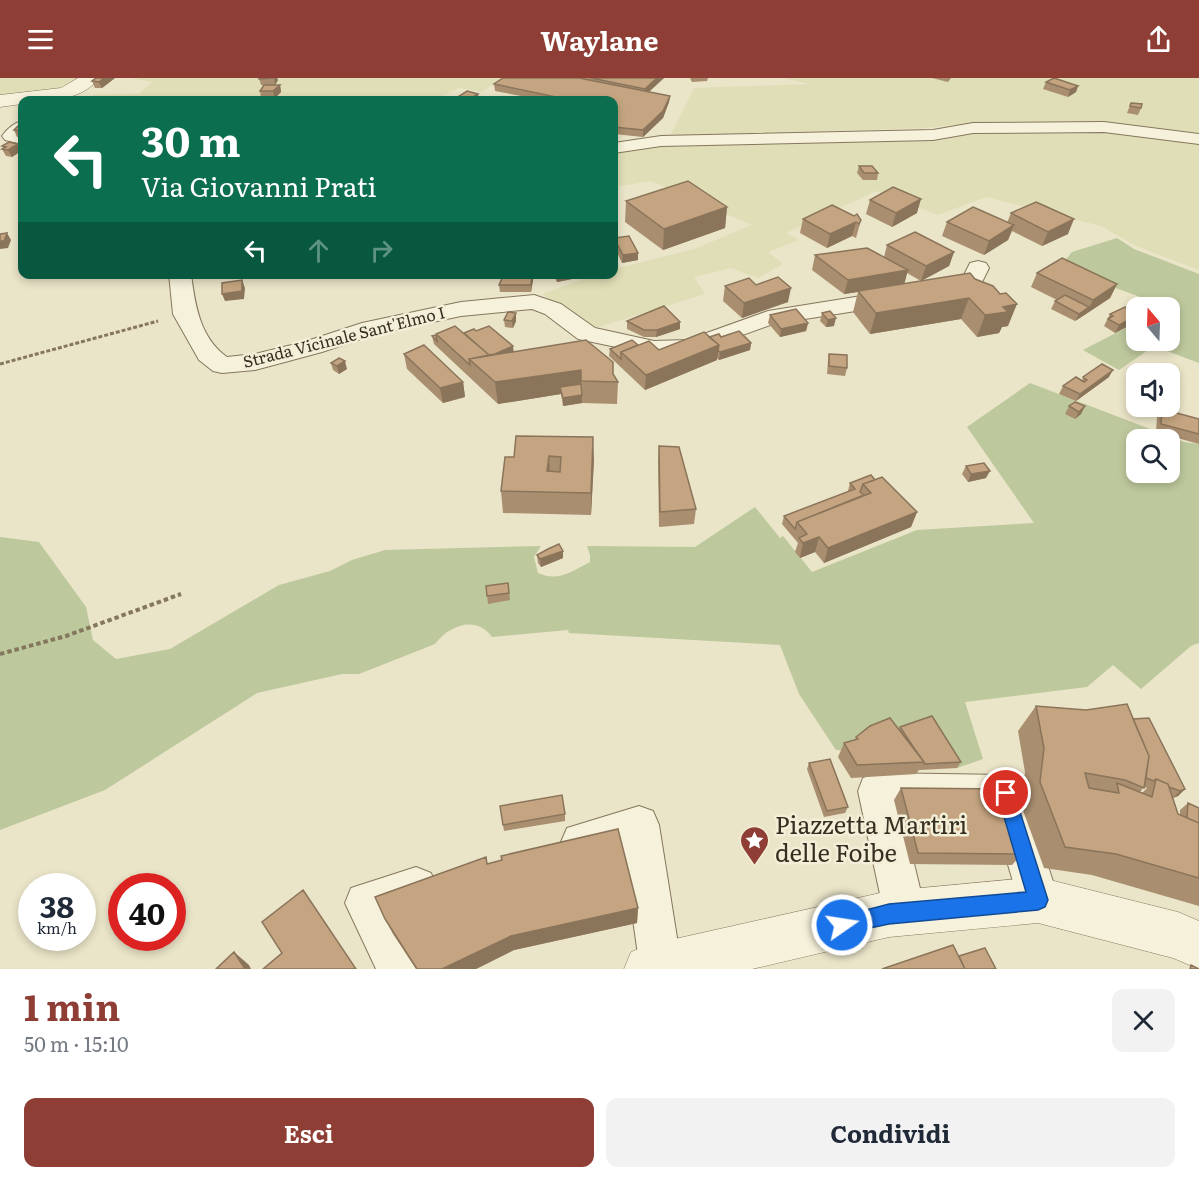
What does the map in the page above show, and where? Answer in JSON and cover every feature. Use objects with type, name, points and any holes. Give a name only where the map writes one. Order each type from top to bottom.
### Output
[{"type":"street","points":[[41,96],[66,93],[90,78]]},
{"type":"street","points":[[0,101],[18,99]]},
{"type":"street","points":[[618,147],[662,141],[933,135],[974,128],[1104,127],[1199,139]]},
{"type":"street","points":[[18,130],[11,136],[18,138]]},
{"type":"street","name":"Strada Vicinale Sant'Elmo I","points":[[181,279],[185,314],[208,355],[222,364],[255,362],[313,347],[370,328],[461,309],[534,302],[554,309],[587,334],[654,348],[690,347],[768,318],[942,290],[972,281],[978,268]]},
{"type":"street","points":[[905,913],[877,791],[1006,793],[1038,900]]},
{"type":"street","points":[[548,851],[639,825],[654,968],[889,914],[1038,900],[1179,936],[1199,946]]},
{"type":"street","points":[[399,969],[366,903],[446,880]]},
{"type":"path","points":[[0,364],[185,314]]},
{"type":"path","points":[[0,654],[66,636],[181,594]]},
{"type":"green space","points":[[0,78],[76,78],[60,88],[0,95]]},
{"type":"green space","points":[[131,78],[502,78],[482,92],[459,88],[443,96],[92,96],[139,94],[153,82]]},
{"type":"green space","points":[[784,78],[1199,78],[1199,134],[1099,121],[984,122],[925,128],[670,136],[694,88],[809,84]]},
{"type":"green space","points":[[971,130],[1098,131],[1199,142],[1199,270],[1136,246],[1101,226],[986,197],[938,215],[876,191],[786,233],[799,240],[768,252],[783,264],[758,278],[731,268],[694,277],[705,294],[595,328],[542,294],[583,279],[618,279],[618,268],[694,249],[752,225],[651,181],[618,186],[618,151],[653,145]]},
{"type":"green space","points":[[1117,238],[1134,249],[1199,274],[1199,363],[1167,351],[1180,351],[1180,297],[1140,297],[1069,271],[1063,263],[1072,252]]},
{"type":"green space","points":[[1126,328],[1126,351],[1147,351],[1126,363],[1119,370],[1083,350]]},
{"type":"green space","points":[[1030,383],[1150,429],[1126,429],[1126,483],[1180,483],[1180,440],[1199,444],[1199,643],[1191,646],[1141,689],[1113,665],[1087,687],[965,702],[983,759],[957,768],[946,754],[836,750],[799,694],[780,645],[569,633],[568,630],[492,637],[479,626],[463,625],[448,632],[435,644],[359,674],[342,674],[257,693],[105,790],[0,830],[0,537],[39,542],[86,607],[93,640],[116,659],[170,649],[279,585],[330,571],[352,560],[385,550],[541,546],[534,557],[538,573],[545,576],[558,576],[590,562],[587,546],[695,547],[755,507],[780,538],[783,536],[812,572],[917,530],[1034,523],[967,427]]},
{"type":"building","points":[[96,78],[104,78],[99,82],[92,81]]},
{"type":"building","points":[[503,78],[579,78],[670,96],[663,111],[643,130],[618,127],[618,96],[551,96],[494,84]]},
{"type":"building","points":[[591,78],[657,78],[645,89]]},
{"type":"building","points":[[1054,78],[1078,86],[1070,90],[1046,82]]},
{"type":"building","points":[[264,85],[280,85],[273,91],[260,91]]},
{"type":"building","points":[[467,91],[478,94],[475,96],[459,96]]},
{"type":"building","points":[[1131,103],[1142,104],[1141,108],[1130,106]]},
{"type":"building","points":[[9,142],[18,144],[8,150],[2,149],[6,147],[2,146]]},
{"type":"building","points":[[859,166],[872,166],[878,173],[864,173]]},
{"type":"building","points":[[688,181],[727,207],[664,229],[626,201]]},
{"type":"building","points":[[893,187],[921,199],[896,213],[870,200]]},
{"type":"building","points":[[1036,202],[1074,219],[1048,232],[1011,213]]},
{"type":"building","points":[[832,205],[854,216],[857,214],[861,220],[859,224],[856,222],[830,234],[803,219]]},
{"type":"building","points":[[973,207],[1014,225],[989,241],[947,222]]},
{"type":"building","points":[[915,232],[954,252],[926,266],[887,245]]},
{"type":"building","points":[[7,233],[4,241],[0,241],[0,234]]},
{"type":"building","points":[[629,236],[638,253],[623,255],[618,246],[618,237]]},
{"type":"building","points":[[867,248],[908,270],[848,280],[815,255]]},
{"type":"building","points":[[1062,258],[1117,284],[1093,300],[1037,273]]},
{"type":"building","points":[[970,273],[975,279],[993,286],[1000,294],[1006,293],[1017,304],[1003,307],[1008,312],[985,315],[969,298],[876,313],[858,291]]},
{"type":"building","points":[[778,277],[791,288],[744,303],[725,286],[749,278],[756,285]]},
{"type":"building","points":[[502,279],[532,279],[531,285],[499,285]]},
{"type":"building","points":[[242,280],[242,291],[222,294],[222,283]]},
{"type":"building","points":[[1065,295],[1089,307],[1079,314],[1055,301]]},
{"type":"building","points":[[664,306],[680,322],[657,330],[644,330],[627,321]]},
{"type":"building","points":[[1125,307],[1126,322],[1119,325],[1108,319],[1113,316],[1110,314]]},
{"type":"building","points":[[796,309],[808,323],[781,329],[770,315]]},
{"type":"building","points":[[830,311],[836,318],[828,320],[822,313]]},
{"type":"building","points":[[508,312],[516,313],[512,321],[504,320]]},
{"type":"building","points":[[455,326],[489,355],[469,359],[470,365],[436,334]]},
{"type":"building","points":[[489,326],[513,346],[489,355],[464,333]]},
{"type":"building","points":[[739,331],[751,343],[720,352],[718,351],[719,345],[709,337],[719,334],[721,337]]},
{"type":"building","points":[[704,332],[719,345],[646,375],[621,352],[649,341],[659,350]]},
{"type":"building","points":[[586,340],[613,362],[613,374],[618,382],[581,381],[581,370],[495,382],[469,359]]},
{"type":"building","points":[[632,340],[638,345],[621,352],[621,359],[610,349]]},
{"type":"building","points":[[424,345],[463,382],[440,388],[404,354]]},
{"type":"building","points":[[829,354],[847,355],[847,368],[829,366]]},
{"type":"building","points":[[339,358],[345,361],[337,366],[331,363]]},
{"type":"building","points":[[1102,364],[1113,370],[1080,394],[1063,386],[1076,377],[1084,382],[1087,380],[1083,377]]},
{"type":"building","points":[[581,384],[582,395],[563,398],[560,387]]},
{"type":"building","points":[[1075,402],[1085,406],[1079,412],[1069,406]]},
{"type":"building","points":[[1180,414],[1199,419],[1199,434],[1180,429],[1161,424],[1161,417],[1180,417]]},
{"type":"building","points":[[516,436],[593,437],[591,493],[501,491],[505,457],[514,457]],"holes":[[[549,456],[561,457],[560,472],[547,471]]]},
{"type":"building","points":[[659,446],[679,447],[696,509],[660,512]]},
{"type":"building","points":[[984,463],[990,471],[971,474],[966,466]]},
{"type":"building","points":[[871,475],[875,480],[863,484],[860,492],[864,495],[797,522],[795,529],[784,516],[855,489],[850,483]]},
{"type":"building","points":[[882,477],[917,512],[828,548],[819,537],[803,543],[799,538],[807,534],[797,522],[871,493],[863,484]]},
{"type":"building","points":[[559,544],[563,551],[540,559],[537,555],[548,549]]},
{"type":"building","points":[[508,583],[509,593],[487,596],[486,586]]},
{"type":"building","points":[[1127,704],[1149,756],[1144,788],[1125,780],[1085,773],[1089,788],[1119,793],[1117,783],[1152,797],[1156,779],[1168,784],[1178,814],[1199,823],[1199,878],[1116,854],[1065,847],[1040,782],[1044,748],[1036,706],[1086,710]]},
{"type":"building","points":[[932,716],[961,762],[924,764],[900,727]]},
{"type":"building","points":[[890,718],[924,762],[857,765],[844,743],[858,739],[856,737],[870,726]]},
{"type":"building","points":[[1149,718],[1185,789],[1180,791],[1156,779],[1154,781],[1146,778],[1149,756],[1133,719]]},
{"type":"building","points":[[830,759],[848,807],[827,811],[809,763]]},
{"type":"building","points":[[901,788],[1002,789],[1022,854],[918,853]]},
{"type":"building","points":[[562,795],[565,814],[503,825],[500,806]]},
{"type":"building","points":[[1188,803],[1199,808],[1199,823],[1187,818]]},
{"type":"building","points":[[618,829],[638,908],[511,936],[442,969],[417,969],[385,919],[375,897],[486,857],[487,864],[502,860],[501,856]]},
{"type":"building","points":[[303,890],[356,969],[263,969],[282,953],[262,922]]},
{"type":"building","points":[[953,945],[965,969],[882,969]]},
{"type":"building","points":[[985,948],[996,969],[965,969],[959,956]]},
{"type":"building","points":[[234,952],[245,969],[216,969]]},
{"type":"place","name":"Piazzetta Martiri delle Foibe","points":[[754,866]]},
{"type":"route","points":[[842,925],[889,914],[1038,900],[1006,793]]}]
